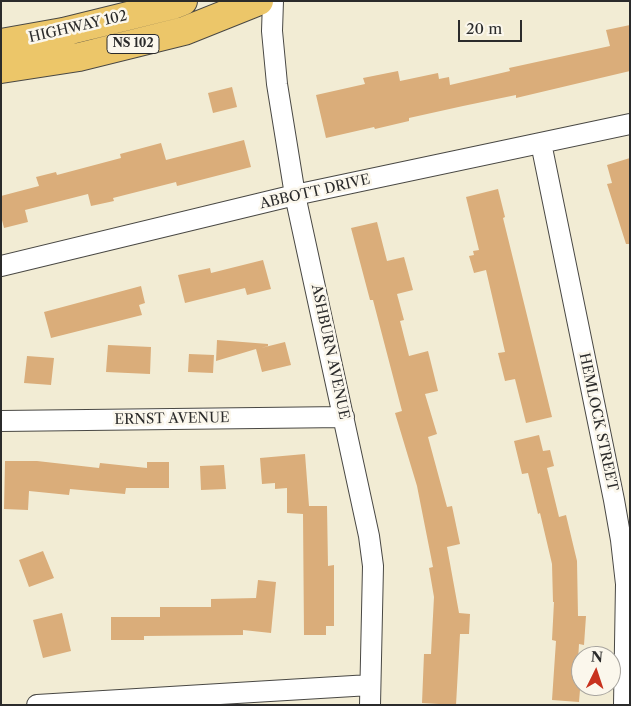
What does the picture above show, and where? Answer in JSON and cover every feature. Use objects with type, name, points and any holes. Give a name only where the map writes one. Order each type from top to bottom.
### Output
[{"type":"highway","name":"HIGHWAY 102","points":[[1,44],[63,32],[183,1]]},
{"type":"highway","name":"HIGHWAY 102","points":[[1,69],[79,57],[184,31],[259,1]]},
{"type":"street","name":"ASHBURN AVENUE","points":[[273,1],[272,30],[277,84],[296,195],[344,417],[373,566],[370,695]]},
{"type":"street","name":"ABBOTT DRIVE","points":[[1,266],[296,195],[630,124]]},
{"type":"street","name":"HEMLOCK STREET","points":[[541,143],[621,540],[626,584],[624,705]]},
{"type":"street","name":"ERNST AVENUE","points":[[1,421],[344,417]]},
{"type":"street","points":[[37,705],[370,695]]},
{"type":"building","points":[[630,25],[630,71],[516,98],[516,95],[463,106],[409,118],[409,121],[375,129],[374,127],[326,138],[316,95],[365,84],[363,78],[398,71],[400,81],[438,73],[439,79],[449,77],[450,85],[510,71],[509,68],[610,46],[606,30]]},
{"type":"building","points":[[232,87],[237,107],[213,113],[208,93]]},
{"type":"building","points":[[244,140],[251,167],[177,186],[176,182],[113,198],[114,201],[91,206],[88,194],[25,210],[28,222],[4,228],[1,216],[1,196],[39,186],[36,177],[56,172],[57,175],[121,158],[120,154],[161,143],[166,160]]},
{"type":"building","points":[[630,158],[630,244],[626,244],[607,184],[612,183],[607,165]]},
{"type":"building","points":[[498,189],[505,217],[503,218],[552,417],[526,423],[515,379],[505,381],[498,353],[505,352],[486,270],[474,273],[469,256],[474,255],[473,251],[479,250],[466,197]]},
{"type":"building","points":[[377,222],[387,261],[404,257],[413,290],[397,294],[404,320],[400,321],[409,356],[428,351],[438,391],[425,394],[437,434],[428,437],[447,507],[452,506],[460,544],[447,547],[459,613],[470,614],[469,634],[460,634],[456,705],[422,703],[424,654],[431,654],[434,597],[429,568],[433,567],[417,486],[395,413],[402,411],[373,300],[370,300],[351,228]]},
{"type":"building","points":[[263,260],[271,289],[247,295],[245,288],[185,303],[178,275],[210,268],[211,273]]},
{"type":"building","points":[[141,286],[145,303],[139,305],[142,315],[51,338],[44,312]]},
{"type":"building","points":[[217,340],[268,344],[268,346],[261,348],[285,342],[291,365],[262,372],[256,349],[216,361]]},
{"type":"building","points":[[108,345],[151,347],[150,374],[106,372]]},
{"type":"building","points":[[189,354],[214,355],[213,373],[188,372]]},
{"type":"building","points":[[27,356],[54,358],[51,385],[24,383]]},
{"type":"building","points":[[539,435],[543,451],[550,450],[554,466],[547,468],[559,517],[566,515],[577,561],[578,616],[586,616],[584,645],[571,646],[571,696],[580,696],[579,702],[552,700],[556,641],[552,640],[554,602],[552,564],[528,473],[522,474],[514,441]]},
{"type":"building","points":[[305,454],[309,506],[327,506],[328,566],[334,565],[334,626],[326,626],[326,635],[304,635],[303,514],[287,513],[287,488],[275,489],[275,483],[262,484],[260,458]]},
{"type":"building","points":[[5,461],[37,461],[99,468],[100,463],[147,468],[147,462],[169,462],[169,488],[126,488],[125,494],[70,489],[69,495],[29,491],[28,510],[4,509]]},
{"type":"building","points":[[224,465],[226,489],[201,490],[200,466]]},
{"type":"building","points":[[43,551],[54,578],[29,587],[19,560]]},
{"type":"building","points":[[258,580],[276,582],[271,633],[243,630],[243,635],[144,636],[144,640],[111,640],[111,617],[160,617],[160,607],[211,607],[211,599],[256,598]]},
{"type":"building","points":[[62,613],[71,651],[43,658],[33,620]]}]
